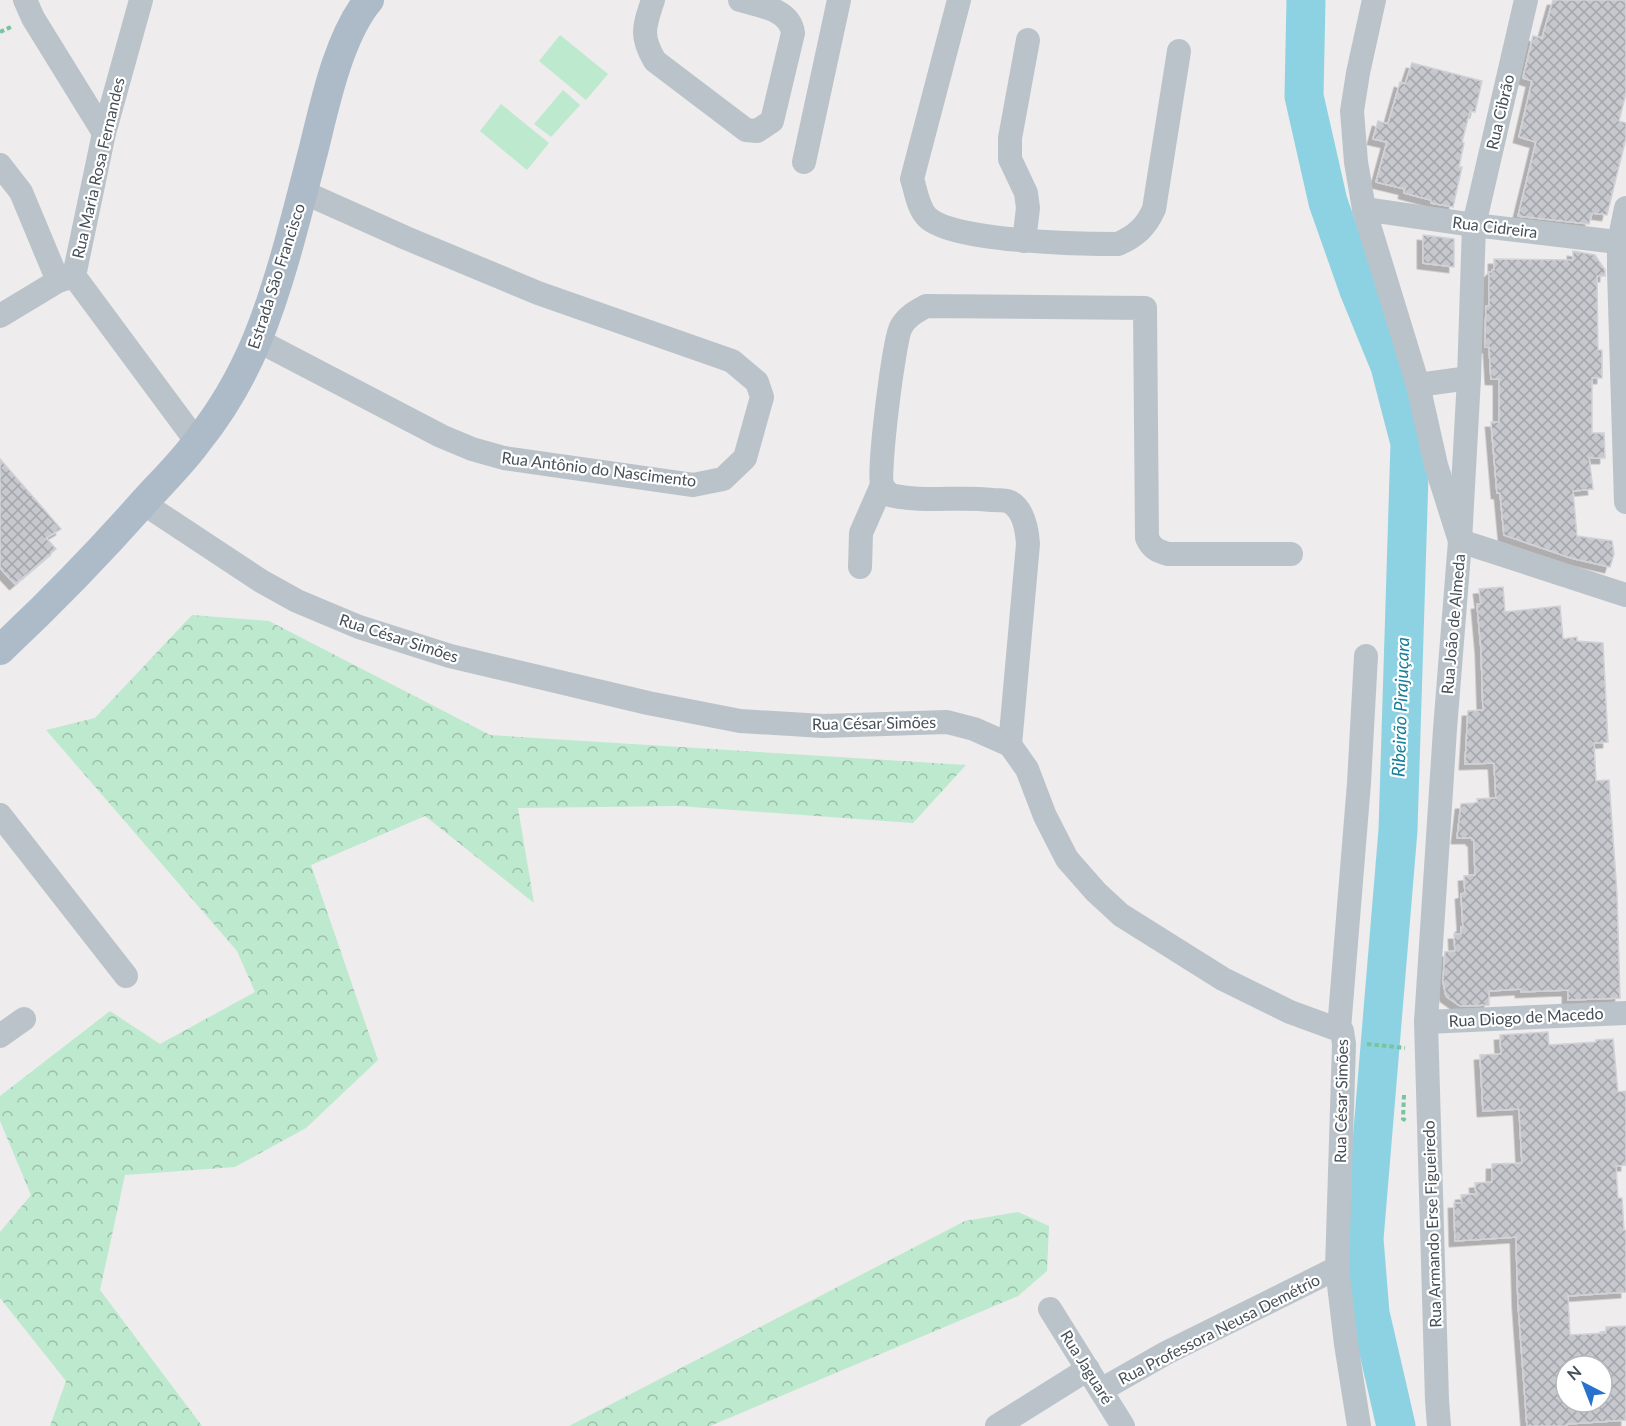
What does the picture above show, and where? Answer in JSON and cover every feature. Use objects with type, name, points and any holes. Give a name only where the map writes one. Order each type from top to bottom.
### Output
[{"type":"main road","name":"Estrada São Francisco","points":[[0,650],[56,598],[143,503],[197,442],[230,393],[257,340],[277,282],[332,80],[356,16],[369,0]]},
{"type":"street","points":[[25,0],[33,18],[104,133]]},
{"type":"street","name":"Rua Maria Rosa Fernandes","points":[[141,0],[66,278],[197,442]]},
{"type":"street","points":[[652,0],[645,24],[645,45],[655,61],[746,130],[757,130],[772,121],[794,33],[792,24],[784,16],[773,10],[740,0]]},
{"type":"street","points":[[804,162],[839,0]]},
{"type":"street","points":[[958,0],[912,179],[919,203],[927,217],[942,228],[1024,241],[1118,244],[1130,239],[1140,231],[1154,209],[1179,51]]},
{"type":"street","points":[[1374,0],[1352,111],[1356,162],[1364,209],[1418,385],[1437,465],[1460,541],[1626,595]]},
{"type":"street","name":"Rua Cibrão","points":[[1473,225],[1526,0]]},
{"type":"street","points":[[1024,241],[1028,208],[1026,193],[1010,159],[1010,138],[1028,40]]},
{"type":"street","points":[[0,165],[21,192],[66,278],[0,316]]},
{"type":"street","name":"Rua Antônio do Nascimento","points":[[257,340],[441,436],[472,449],[504,458],[693,484],[723,479],[745,458],[762,397],[757,382],[732,361],[538,293],[303,192]]},
{"type":"street","points":[[1626,208],[1619,303],[1626,502]]},
{"type":"street","name":"Rua Cidreira","points":[[1364,209],[1473,225],[1623,242]]},
{"type":"street","name":"Rua João de Almeda","points":[[1426,1022],[1460,541],[1469,378],[1473,225]]},
{"type":"street","points":[[860,567],[861,533],[882,485],[881,468],[900,329],[908,316],[926,306],[1145,308],[1147,538],[1151,546],[1157,551],[1168,554],[1291,554]]},
{"type":"street","points":[[1418,385],[1469,378]]},
{"type":"street","points":[[882,485],[890,495],[907,500],[951,498],[1009,502],[1018,510],[1026,526],[1028,543],[1010,745]]},
{"type":"street","name":"Rua César Simões","points":[[143,503],[261,581],[297,601],[358,627],[450,656],[648,703],[740,721],[823,726],[947,722],[974,729],[1010,745],[1027,769],[1045,816],[1067,859],[1096,892],[1121,915],[1223,979],[1290,1012],[1339,1029],[1343,1035],[1337,1268],[1359,1426]]},
{"type":"street","points":[[1339,1029],[1359,783],[1366,656]]},
{"type":"street","points":[[0,815],[126,976]]},
{"type":"street","name":"Rua Diogo de Macedo","points":[[1426,1022],[1626,1013]]},
{"type":"street","points":[[0,1036],[24,1018]]},
{"type":"street","name":"Rua Armando Erse Figueiredo","points":[[1426,1022],[1439,1426]]},
{"type":"street","name":"Rua Professora Neusa Demétrio","points":[[1101,1390],[1166,1353],[1337,1268]]},
{"type":"street","name":"Rua Jaguaré","points":[[1050,1309],[1123,1426]]},
{"type":"street","points":[[997,1426],[1088,1369]]},
{"type":"path","points":[[1367,1044],[1408,1048]]},
{"type":"green space","points":[[560,35],[608,74],[586,100],[539,61]]},
{"type":"green space","points":[[563,90],[580,105],[551,137],[534,124]]},
{"type":"green space","points":[[501,104],[549,143],[527,170],[480,131]]},
{"type":"green space","points":[[192,615],[269,621],[490,735],[966,765],[913,823],[679,806],[518,808],[534,903],[425,816],[311,865],[378,1060],[306,1128],[235,1167],[125,1175],[100,1290],[202,1426],[50,1426],[66,1381],[0,1298],[0,1232],[31,1195],[0,1121],[0,1096],[110,1011],[160,1044],[255,992],[237,951],[46,730],[95,718]]},
{"type":"green space","points":[[1018,1212],[1049,1226],[1047,1271],[1018,1296],[710,1426],[569,1426],[965,1221]]},
{"type":"building","points":[[1553,0],[1626,0],[1626,93],[1619,121],[1626,123],[1626,138],[1607,215],[1592,213],[1589,224],[1518,216],[1536,142],[1519,137],[1532,81],[1523,78],[1533,36],[1542,38]]},
{"type":"building","points":[[1412,63],[1482,81],[1475,112],[1470,111],[1462,142],[1464,143],[1459,167],[1462,167],[1453,207],[1431,203],[1431,200],[1404,193],[1405,189],[1376,182],[1387,142],[1373,139],[1378,121],[1388,124],[1400,82],[1405,84]]},
{"type":"building","points":[[1423,235],[1454,239],[1454,267],[1423,263]]},
{"type":"building","points":[[1573,251],[1595,255],[1605,270],[1605,276],[1597,276],[1598,350],[1602,350],[1602,378],[1592,378],[1592,433],[1604,433],[1605,458],[1589,458],[1593,489],[1573,491],[1577,536],[1612,541],[1614,554],[1610,567],[1571,558],[1504,535],[1500,493],[1497,493],[1491,422],[1499,422],[1499,379],[1491,379],[1489,347],[1485,347],[1486,306],[1489,306],[1489,272],[1494,270],[1494,259],[1573,260]]},
{"type":"building","points":[[0,459],[61,529],[46,538],[56,549],[15,584],[0,568]]},
{"type":"building","points":[[1503,587],[1505,612],[1560,606],[1563,639],[1577,637],[1577,641],[1603,643],[1608,742],[1594,743],[1596,781],[1609,780],[1617,894],[1620,998],[1568,1000],[1568,990],[1521,992],[1521,989],[1489,991],[1489,1005],[1460,1006],[1446,996],[1443,981],[1445,952],[1455,951],[1454,934],[1461,934],[1461,927],[1463,927],[1461,894],[1465,893],[1464,876],[1475,875],[1474,840],[1457,838],[1461,804],[1478,802],[1477,799],[1496,798],[1494,763],[1465,764],[1468,711],[1483,710],[1477,604],[1481,604],[1479,589]]},
{"type":"building","points":[[1548,1032],[1549,1045],[1613,1039],[1618,1092],[1626,1091],[1626,1165],[1616,1166],[1618,1198],[1622,1198],[1624,1230],[1626,1230],[1626,1292],[1568,1296],[1570,1335],[1606,1333],[1606,1327],[1626,1326],[1626,1420],[1567,1424],[1567,1426],[1527,1426],[1518,1303],[1516,1237],[1455,1241],[1454,1203],[1462,1203],[1461,1195],[1476,1194],[1475,1183],[1492,1182],[1492,1164],[1522,1163],[1519,1109],[1483,1111],[1480,1055],[1501,1054],[1500,1035]]},
{"type":"waterway","name":"Ribeirão Pirajuçara","points":[[1306,0],[1304,96],[1328,202],[1359,290],[1390,366],[1410,443],[1398,830],[1364,1239],[1370,1313],[1396,1426]]}]
